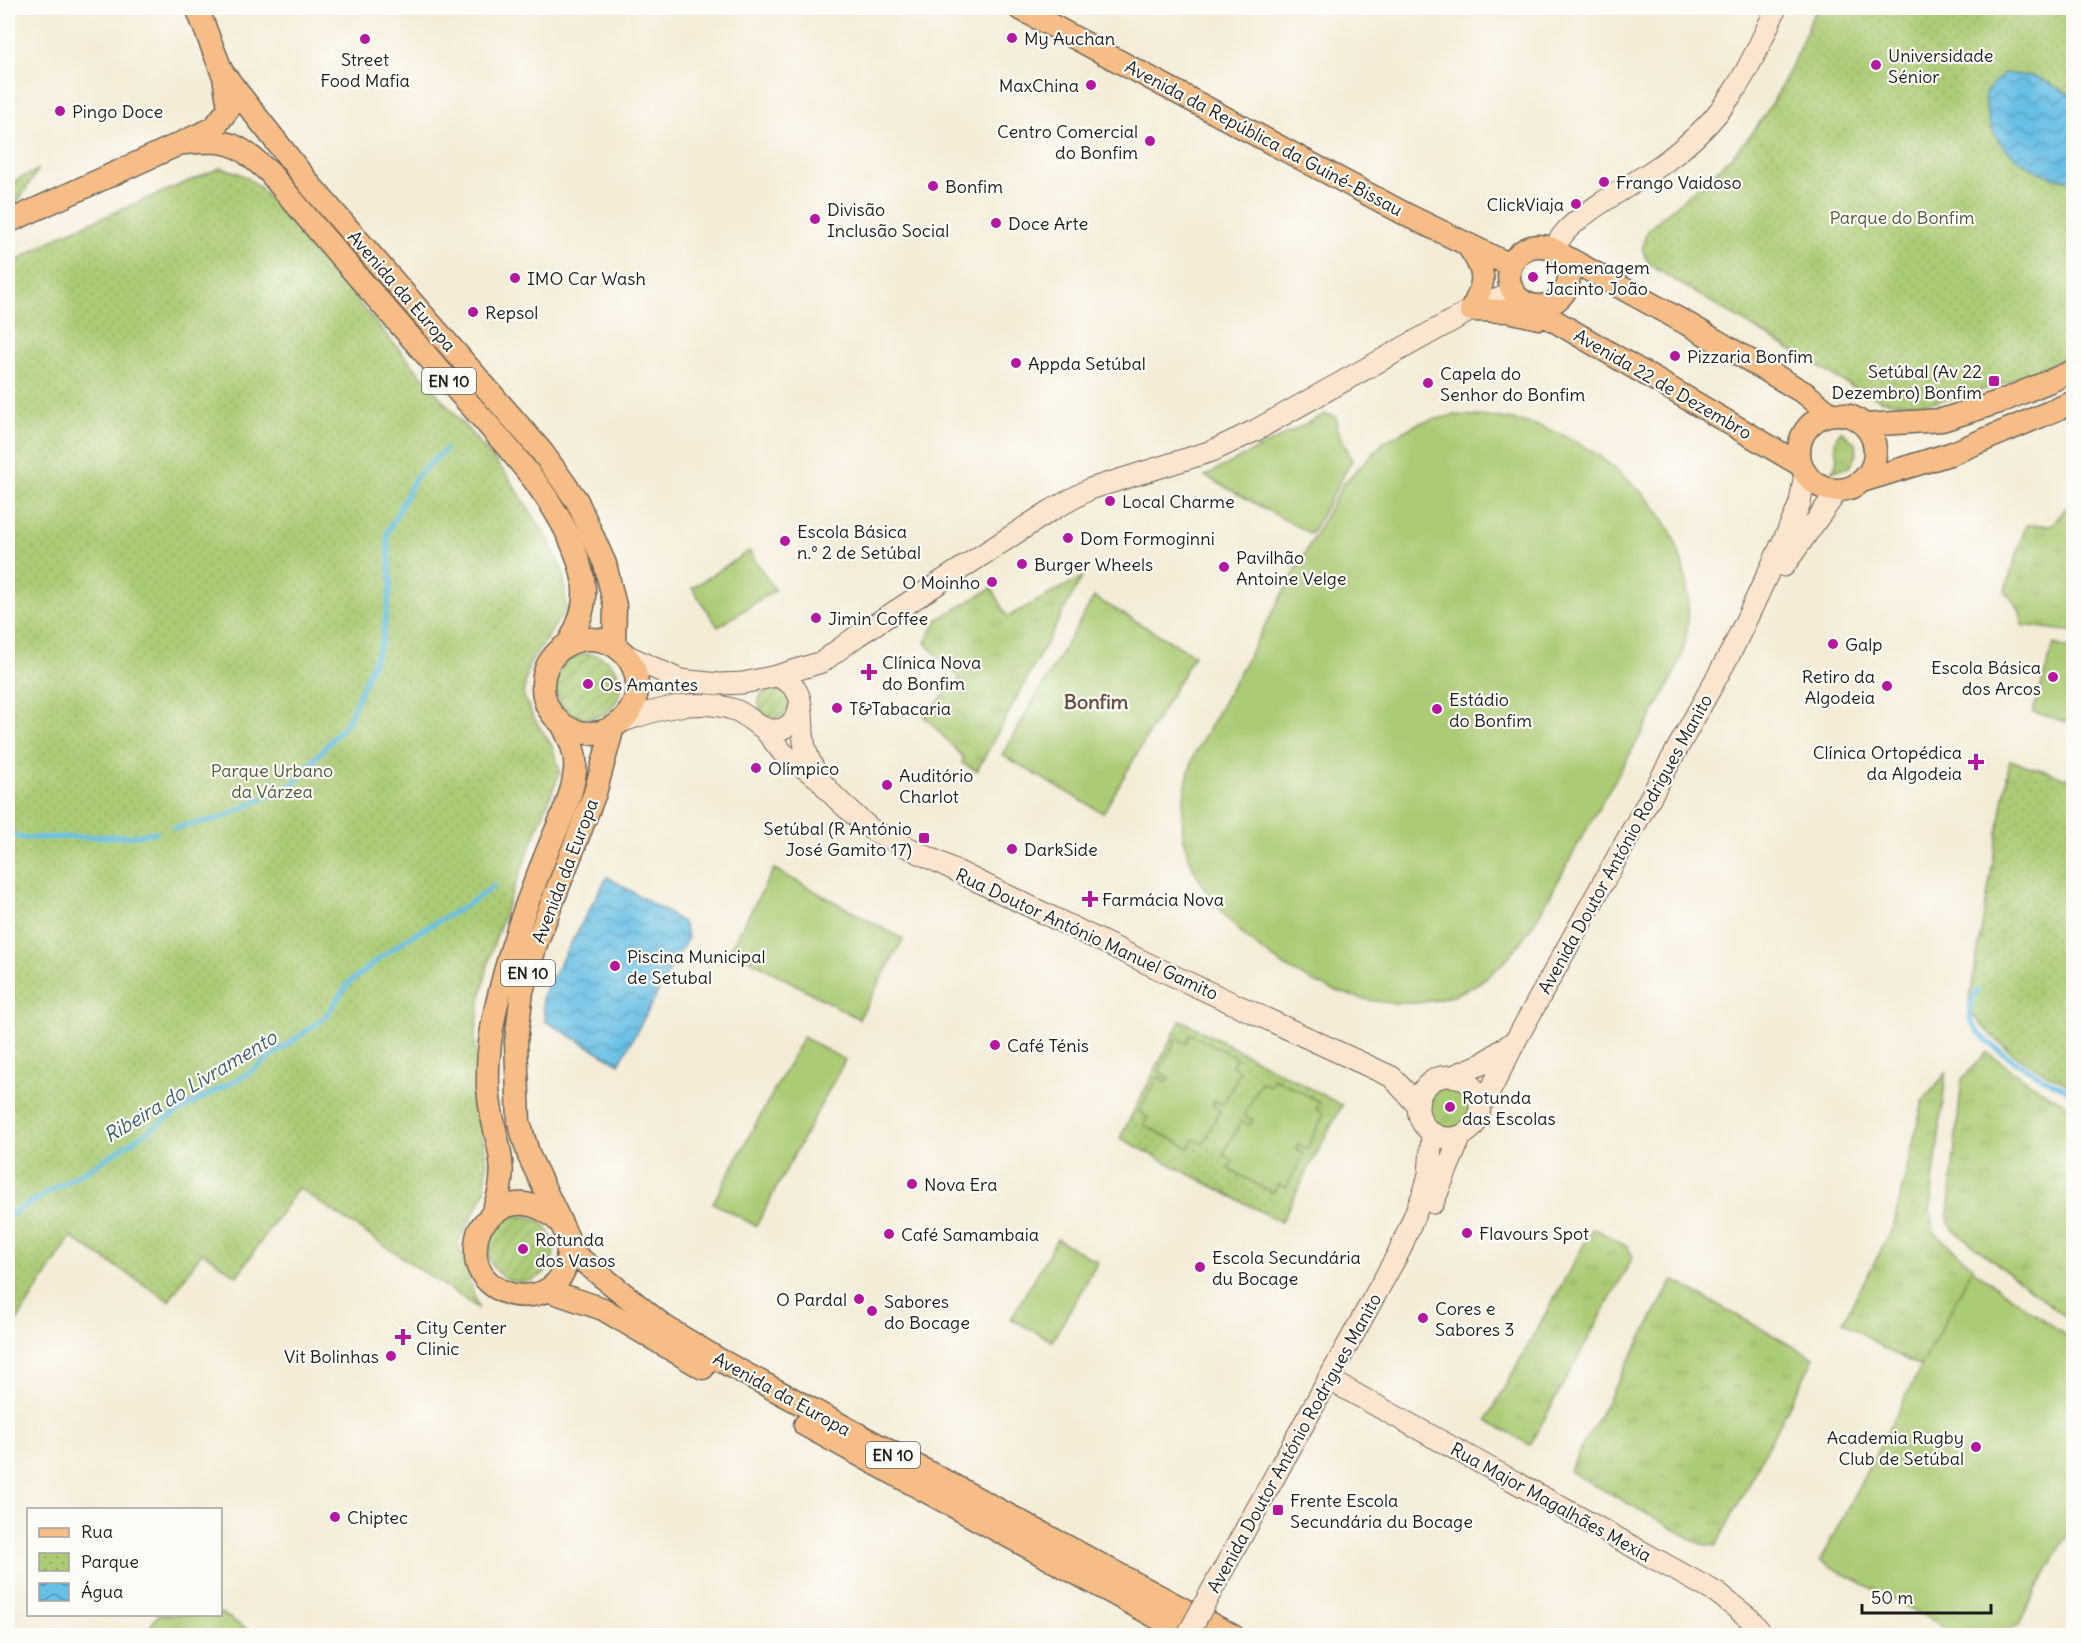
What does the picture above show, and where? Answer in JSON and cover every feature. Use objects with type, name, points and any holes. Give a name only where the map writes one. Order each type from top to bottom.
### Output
[{"type":"main road","name":"Avenida da Europa","points":[[197,8],[222,72],[311,186],[542,452],[577,501],[605,564],[615,606],[620,650]]},
{"type":"main road","name":"Avenida da República da Guiné-Bissau","points":[[1019,8],[1468,246],[1510,265]]},
{"type":"main road","points":[[8,222],[214,128],[229,108],[228,91],[222,72]]},
{"type":"main road","name":"Avenida da Europa","points":[[185,143],[217,141],[243,149],[270,173],[520,462],[557,515],[580,566],[584,596],[581,621],[568,644]]},
{"type":"main road","points":[[1557,252],[1568,266],[1570,278],[1566,290],[1559,299],[1548,305],[1536,307],[1519,298],[1508,279],[1510,265],[1517,254],[1528,247],[1540,245],[1557,252],[1592,271],[1785,382],[1830,414]]},
{"type":"main road","points":[[1468,246],[1483,272],[1482,285],[1471,310],[1530,315],[1561,325]]},
{"type":"main road","name":"Avenida 22 de Dezembro","points":[[1519,298],[1803,469]]},
{"type":"main road","points":[[1865,425],[1942,420],[2002,401],[2073,371]]},
{"type":"main road","points":[[1862,481],[1875,460],[1872,435],[1865,425],[1849,416],[1830,414],[1819,417],[1802,435],[1798,448],[1803,469],[1814,483],[1838,490],[1851,488],[1862,481],[1953,453],[2073,402]]},
{"type":"main road","points":[[590,639],[620,650],[635,669],[638,685],[636,701],[628,716],[602,733],[586,734],[562,724],[549,710],[544,696],[543,681],[551,660],[568,644],[590,639]]},
{"type":"main road","name":"Avenida da Europa","points":[[492,1214],[501,1194],[503,1179],[503,1163],[488,1087],[493,1017],[510,950],[566,804],[575,772],[572,744],[562,724]]},
{"type":"main road","name":"Avenida da Europa","points":[[561,1223],[529,1156],[519,1122],[516,1042],[522,991],[537,941],[595,793],[617,725]]},
{"type":"main road","points":[[532,1204],[547,1210],[561,1223],[567,1236],[569,1250],[566,1267],[547,1290],[521,1297],[506,1294],[494,1286],[482,1272],[475,1254],[477,1239],[482,1226],[492,1214],[512,1205],[532,1204]]},
{"type":"main road","name":"Avenida da Europa","points":[[569,1250],[665,1327],[716,1358],[1233,1635]]},
{"type":"main road","name":"Avenida da Europa","points":[[547,1290],[603,1309],[728,1383],[1189,1635]]},
{"type":"street","points":[[1557,252],[1570,227],[1673,155],[1697,136],[1725,108],[1756,54],[1776,8]]},
{"type":"street","points":[[1592,212],[1576,227],[1575,241],[1583,261],[1592,271]]},
{"type":"street","points":[[620,650],[680,680],[698,683],[742,683],[822,662],[857,636],[1080,494],[1212,451],[1256,430],[1471,310],[1519,298]]},
{"type":"street","name":"Avenida Doutor António Rodrigues Manito","points":[[1480,1106],[1732,648],[1800,503],[1803,469]]},
{"type":"street","name":"Avenida Doutor António Rodrigues Manito","points":[[1732,648],[1758,614],[1792,551],[1838,490]]},
{"type":"street","points":[[617,725],[651,710],[686,706],[719,706],[737,711],[758,724],[781,729],[788,726],[798,713],[800,701],[813,682],[822,662]]},
{"type":"street","points":[[771,676],[794,685],[800,701]]},
{"type":"street","points":[[771,676],[750,688],[746,697],[746,707],[783,753],[821,780]]},
{"type":"street","name":"Rua Doutor António Manuel Gamito","points":[[800,701],[804,745],[821,780],[838,800],[872,830],[1163,971],[1392,1077],[1418,1106]]},
{"type":"street","name":"Avenida Doutor António Rodrigues Manito","points":[[1444,1078],[1482,1064],[1516,1040]]},
{"type":"street","name":"Rua Doutor António Manuel Gamito","points":[[1392,1077],[1444,1078]]},
{"type":"street","points":[[1444,1078],[1472,1087],[1480,1106],[1476,1123],[1461,1136],[1452,1139],[1432,1134],[1420,1117],[1418,1106],[1425,1087],[1444,1078]]},
{"type":"street","name":"Avenida Doutor António Rodrigues Manito","points":[[1189,1635],[1400,1250],[1429,1174],[1432,1134]]},
{"type":"street","name":"Avenida Doutor António Rodrigues Manito","points":[[1400,1250],[1425,1221],[1461,1136]]},
{"type":"street","name":"Rua Major Magalhães Mexia","points":[[1328,1379],[1717,1593],[1750,1619],[1764,1635]]},
{"type":"green space","name":"Parque do Bonfim","points":[[1816,8],[2073,8],[2073,354],[2008,382],[1957,398],[1919,404],[1884,401],[1849,385],[1651,266],[1643,249],[1648,230],[1717,170],[1754,130],[1773,102]]},
{"type":"green space","name":"Parque Urbano da Várzea","points":[[220,168],[251,180],[260,188],[507,475],[549,541],[564,576],[566,609],[529,664],[523,694],[533,717],[552,746],[560,772],[491,952],[480,1001],[475,1039],[479,1110],[487,1163],[485,1192],[458,1243],[478,1308],[298,1188],[237,1276],[202,1252],[169,1301],[71,1237],[8,1335],[8,266],[61,235]]},
{"type":"green space","points":[[38,170],[15,206],[8,209],[8,184]]},
{"type":"green space","points":[[1325,414],[1335,417],[1338,423],[1335,425],[1352,460],[1311,534],[1205,476]]},
{"type":"green space","name":"Estádio do Bonfim","points":[[1454,415],[1512,420],[1556,432],[1602,458],[1643,493],[1662,516],[1679,554],[1685,574],[1687,594],[1686,635],[1681,659],[1669,685],[1550,897],[1523,939],[1491,973],[1473,986],[1434,1000],[1391,1003],[1348,995],[1306,978],[1267,954],[1233,924],[1206,890],[1188,854],[1183,830],[1183,805],[1193,757],[1343,484],[1384,442],[1419,423]]},
{"type":"green space","points":[[1841,431],[1855,443],[1856,455],[1849,467],[1832,471],[1836,461],[1835,441]]},
{"type":"green space","points":[[2067,507],[2073,507],[2073,632],[2022,625],[2017,607],[2005,592],[2026,525],[2052,525]]},
{"type":"green space","points":[[749,551],[775,590],[718,627],[692,588]]},
{"type":"green space","points":[[1082,577],[977,771],[962,763],[963,757],[924,716],[960,679],[925,643],[938,619],[992,588],[1007,617]]},
{"type":"green space","points":[[1094,597],[1194,655],[1103,813],[1002,755]]},
{"type":"green space","points":[[2054,644],[2073,650],[2073,710],[2070,723],[2033,712]]},
{"type":"green space","points":[[582,654],[594,654],[611,663],[618,674],[620,686],[618,698],[611,709],[594,718],[582,718],[570,713],[561,704],[556,692],[556,680],[561,668],[570,659]]},
{"type":"green space","points":[[774,688],[785,692],[789,703],[785,714],[774,718],[763,714],[759,703],[763,692]]},
{"type":"green space","points":[[2010,760],[2073,780],[2073,1087],[2016,1056],[1993,1037],[1968,1010]]},
{"type":"green space","points":[[774,869],[903,939],[859,1019],[730,949]]},
{"type":"green space","points":[[1181,1020],[1342,1105],[1281,1222],[1120,1138]]},
{"type":"green space","points":[[1191,1034],[1236,1057],[1232,1066],[1240,1071],[1223,1105],[1214,1101],[1212,1105],[1220,1110],[1203,1144],[1194,1139],[1189,1148],[1144,1125],[1148,1117],[1139,1112],[1157,1077],[1166,1081],[1169,1078],[1159,1072],[1177,1038],[1186,1043]]},
{"type":"green space","points":[[803,1037],[845,1060],[756,1226],[713,1203]]},
{"type":"green space","points":[[1987,1052],[2046,1094],[2073,1107],[2073,1316],[2063,1315],[1955,1231],[1949,1223],[1948,1213],[1962,1079]]},
{"type":"green space","points":[[1946,1073],[1930,1212],[1934,1232],[1972,1266],[1972,1269],[1921,1367],[1883,1348],[1843,1321],[1893,1228],[1923,1101]]},
{"type":"green space","points":[[1274,1078],[1320,1102],[1316,1109],[1324,1114],[1307,1149],[1298,1144],[1296,1149],[1304,1153],[1286,1188],[1278,1184],[1273,1193],[1228,1169],[1233,1160],[1223,1155],[1241,1121],[1250,1125],[1253,1120],[1244,1116],[1261,1082],[1270,1086]]},
{"type":"green space","points":[[1449,1087],[1464,1093],[1470,1108],[1464,1123],[1449,1129],[1434,1123],[1428,1108],[1434,1093]]},
{"type":"green space","points":[[521,1216],[534,1218],[549,1231],[554,1249],[552,1262],[539,1277],[521,1282],[508,1280],[493,1267],[488,1249],[490,1236],[503,1221]]},
{"type":"green space","points":[[1593,1228],[1628,1247],[1633,1257],[1530,1445],[1486,1421]]},
{"type":"green space","points":[[1057,1239],[1098,1262],[1052,1341],[1011,1319]]},
{"type":"green space","name":"Academia Rugby Club de Setúbal","points":[[1972,1269],[2073,1341],[2073,1523],[2018,1625],[2004,1635],[1960,1635],[1820,1561]]},
{"type":"green space","points":[[1673,1280],[1814,1358],[1716,1546],[1701,1544],[1569,1471]]},
{"type":"green space","points":[[222,1614],[257,1635],[145,1635],[157,1616],[222,1616]]},
{"type":"water","points":[[2004,73],[2037,77],[2073,96],[2073,180],[2057,178],[2038,171],[2012,154],[1997,138],[1988,118],[1985,93]]},
{"type":"water","name":"Piscina Municipal de Setubal","points":[[607,877],[683,922],[688,937],[619,1064],[545,1021],[542,996]]},
{"type":"waterway","points":[[174,828],[222,818],[293,784],[348,721],[382,641],[391,583],[387,533],[416,477],[445,450]]},
{"type":"waterway","points":[[8,833],[23,838],[135,836],[156,832]]},
{"type":"waterway","name":"Ribeira do Livramento","points":[[8,1216],[107,1158],[177,1112],[247,1074],[324,1018],[348,984],[376,961],[408,938],[467,905],[494,886]]},
{"type":"waterway","points":[[1977,991],[1970,1007],[1970,1018],[1975,1028],[2015,1061],[2074,1093]]},
{"type":"place","name":"My Auchan","points":[[1012,38]]},
{"type":"place","name":"Street Food Mafia","points":[[365,39]]},
{"type":"place","name":"Universidade Sénior","points":[[1876,65]]},
{"type":"place","name":"MaxChina","points":[[1091,85]]},
{"type":"place","name":"Pingo Doce","points":[[60,111]]},
{"type":"place","name":"Centro Comercial do Bonfim","points":[[1150,141]]},
{"type":"place","name":"Frango Vaidoso","points":[[1604,182]]},
{"type":"place","name":"Bonfim","points":[[933,186]]},
{"type":"place","name":"ClickViaja","points":[[1576,204]]},
{"type":"place","name":"Divisão Inclusão Social","points":[[815,219]]},
{"type":"place","name":"Doce Arte","points":[[996,223]]},
{"type":"place","name":"Homenagem Jacinto João","points":[[1533,277]]},
{"type":"place","name":"IMO Car Wash","points":[[515,278]]},
{"type":"place","name":"Repsol","points":[[473,312]]},
{"type":"place","name":"Pizzaria Bonfim","points":[[1675,356]]},
{"type":"place","name":"Appda Setúbal","points":[[1016,363]]},
{"type":"place","name":"Setúbal (Av 22 Dezembro) Bonfim","points":[[1994,381]]},
{"type":"place","name":"Capela do Senhor do Bonfim","points":[[1428,383]]},
{"type":"place","name":"Local Charme","points":[[1110,501]]},
{"type":"place","name":"Dom Formoginni","points":[[1068,538]]},
{"type":"place","name":"Escola Básica n.º 2 de Setúbal","points":[[785,541]]},
{"type":"place","name":"Burger Wheels","points":[[1022,564]]},
{"type":"place","name":"Pavilhão Antoine Velge","points":[[1224,567]]},
{"type":"place","name":"O Moinho","points":[[992,582]]},
{"type":"place","name":"Jimin Coffee","points":[[816,618]]},
{"type":"place","name":"Galp","points":[[1833,644]]},
{"type":"place","name":"Clínica Nova do Bonfim","points":[[869,672]]},
{"type":"place","name":"Escola Básica dos Arcos","points":[[2053,677]]},
{"type":"place","name":"Os Amantes","points":[[588,684]]},
{"type":"place","name":"Retiro da Algodeia","points":[[1887,686]]},
{"type":"place","name":"T&Tabacaria","points":[[837,708]]},
{"type":"place","name":"Estádio do Bonfim","points":[[1437,709]]},
{"type":"place","name":"Clínica Ortopédica da Algodeia","points":[[1976,762]]},
{"type":"place","name":"Olímpico","points":[[756,768]]},
{"type":"place","name":"Auditório Charlot","points":[[887,785]]},
{"type":"place","name":"Setúbal (R António José Gamito 17)","points":[[924,838]]},
{"type":"place","name":"DarkSide","points":[[1012,849]]},
{"type":"place","name":"Farmácia Nova","points":[[1090,899]]},
{"type":"place","name":"Piscina Municipal de Setubal","points":[[615,966]]},
{"type":"place","name":"Café Ténis","points":[[995,1045]]},
{"type":"place","name":"Rotunda das Escolas","points":[[1450,1107]]},
{"type":"place","name":"Nova Era","points":[[912,1184]]},
{"type":"place","name":"Flavours Spot","points":[[1467,1233]]},
{"type":"place","name":"Café Samambaia","points":[[889,1234]]},
{"type":"place","name":"Rotunda dos Vasos","points":[[523,1249]]},
{"type":"place","name":"Escola Secundária du Bocage","points":[[1200,1267]]},
{"type":"place","name":"O Pardal","points":[[859,1299]]},
{"type":"place","name":"Sabores do Bocage","points":[[872,1311]]},
{"type":"place","name":"Cores e Sabores 3","points":[[1423,1318]]},
{"type":"place","name":"City Center Clinic","points":[[403,1337]]},
{"type":"place","name":"Vit Bolinhas","points":[[391,1356]]},
{"type":"place","name":"Academia Rugby Club de Setúbal","points":[[1976,1447]]},
{"type":"place","name":"Frente Escola Secundária du Bocage","points":[[1278,1510]]},
{"type":"place","name":"Chiptec","points":[[335,1517]]},
{"type":"district","name":"Bonfim","points":[[1096,701]]}]
